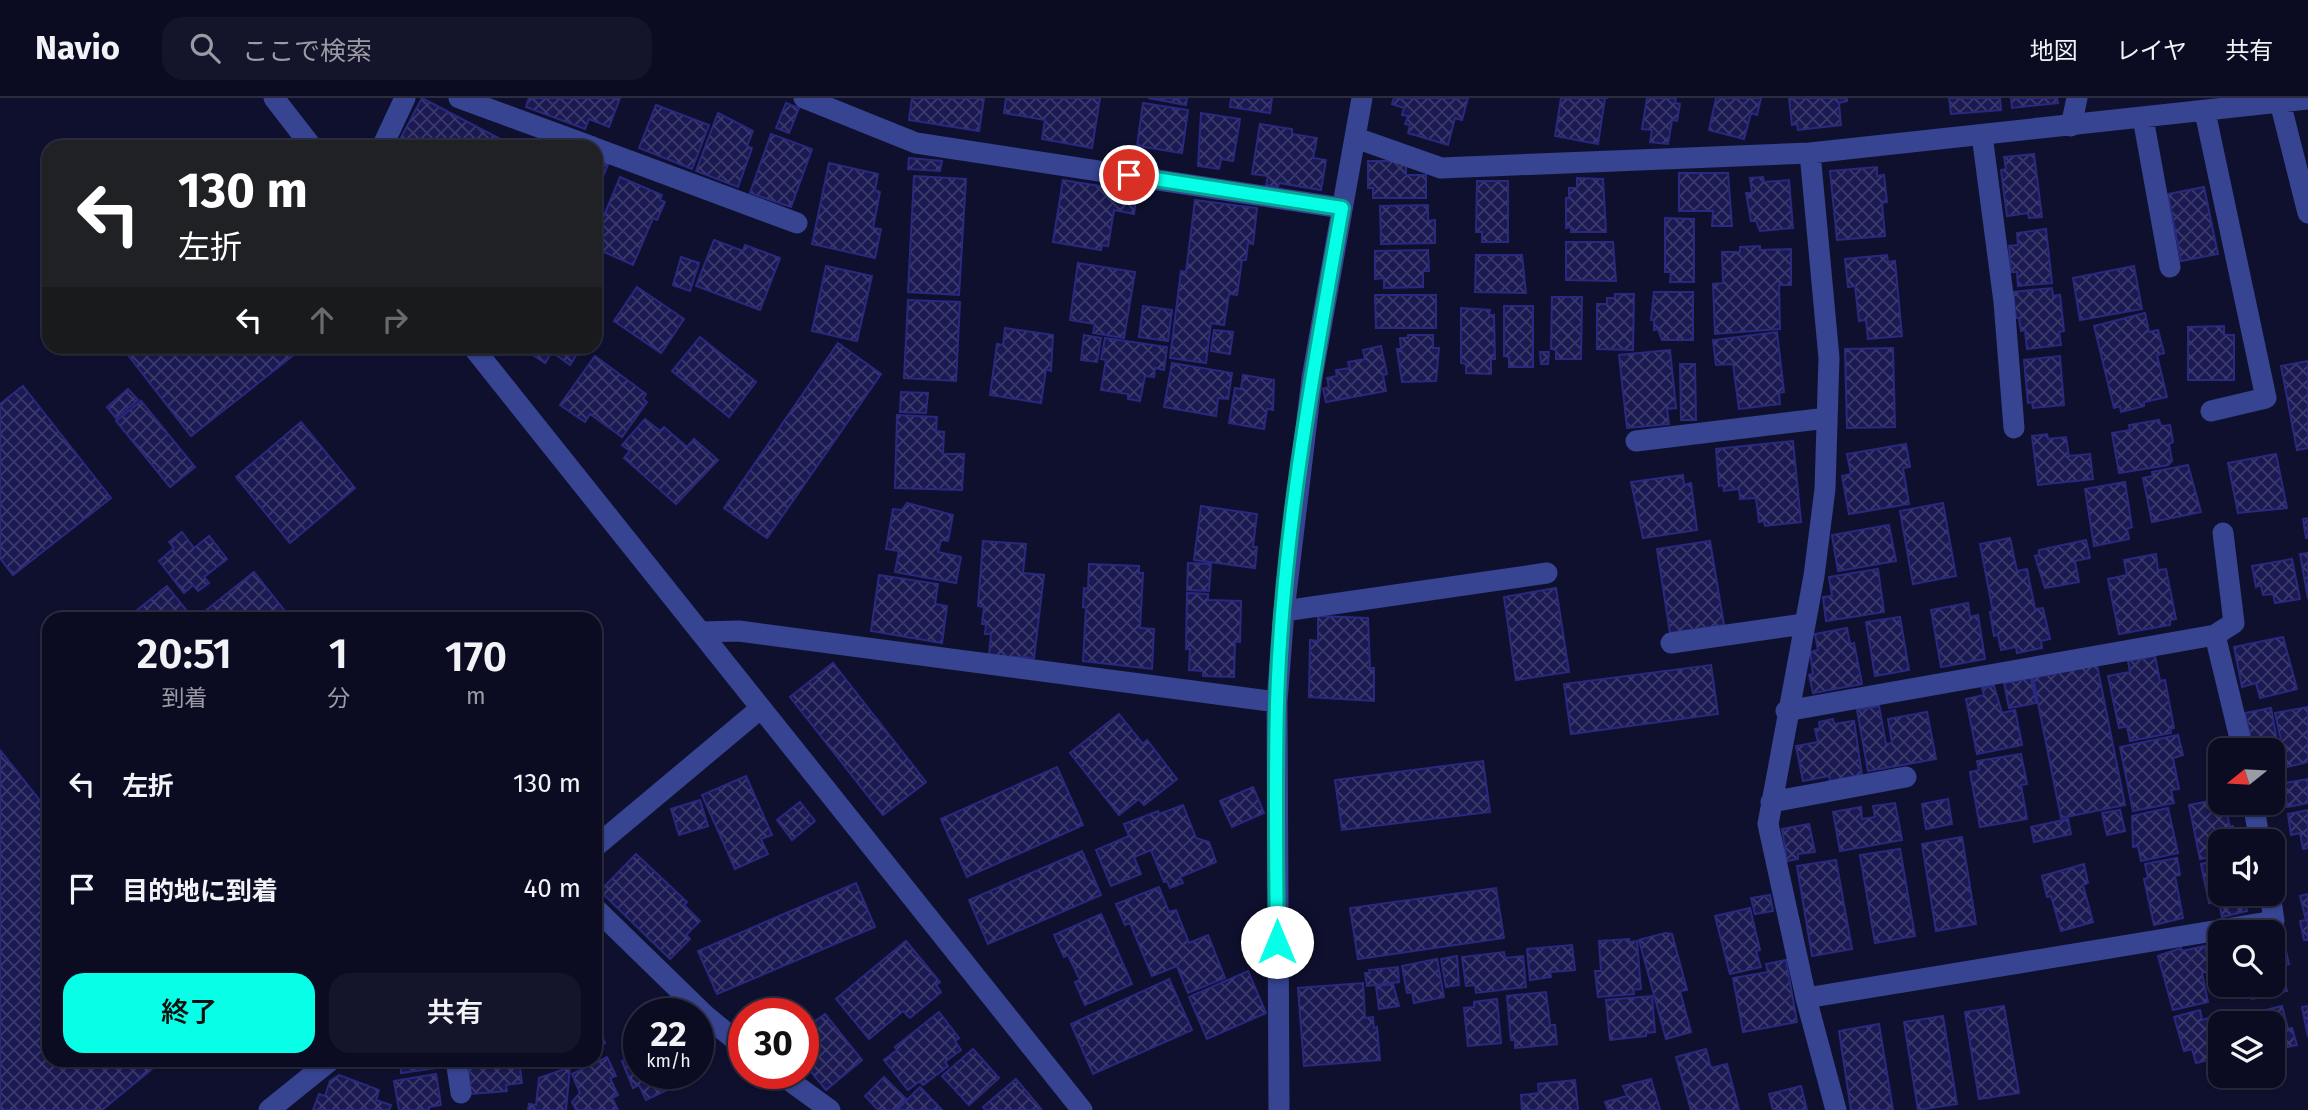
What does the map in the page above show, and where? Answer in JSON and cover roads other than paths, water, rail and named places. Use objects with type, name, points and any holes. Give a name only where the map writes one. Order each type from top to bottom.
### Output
[{"type":"street","points":[[274,98],[307,140]]},
{"type":"street","points":[[385,140],[405,98]]},
{"type":"street","points":[[459,98],[575,140]]},
{"type":"street","points":[[804,98],[916,143],[1342,208]]},
{"type":"street","points":[[1279,1110],[1277,702],[1284,611],[1312,378],[1362,98]]},
{"type":"street","points":[[2071,126],[2077,98]]},
{"type":"street","points":[[1356,138],[1441,168],[1810,153],[2205,112],[2235,104],[2308,99]]},
{"type":"street","points":[[2280,102],[2308,213]]},
{"type":"street","points":[[2205,112],[2266,398],[2211,411]]},
{"type":"street","points":[[2143,118],[2171,267]]},
{"type":"street","points":[[1982,135],[2004,302],[2014,428]]},
{"type":"street","points":[[602,150],[797,223]]},
{"type":"street","points":[[1810,153],[1828,344],[1825,489],[1768,824],[1806,998],[1836,1110]]},
{"type":"street","points":[[478,354],[1082,1110]]},
{"type":"street","points":[[1636,441],[1827,418]]},
{"type":"street","points":[[1786,711],[2215,635],[2234,624],[2223,533]]},
{"type":"street","points":[[1284,611],[1547,573]]},
{"type":"street","points":[[1671,643],[1804,624]]},
{"type":"street","points":[[701,632],[739,631],[1277,702]]},
{"type":"street","points":[[2215,635],[2240,738]]},
{"type":"street","points":[[602,841],[761,708]]},
{"type":"street","points":[[1772,802],[1906,777]]},
{"type":"street","points":[[1806,998],[2274,921],[2272,906]]},
{"type":"street","points":[[602,915],[728,1034]]},
{"type":"street","points":[[269,1110],[322,1067]]},
{"type":"street","points":[[457,1067],[461,1093]]},
{"type":"street","points":[[801,1089],[830,1110]]}]
